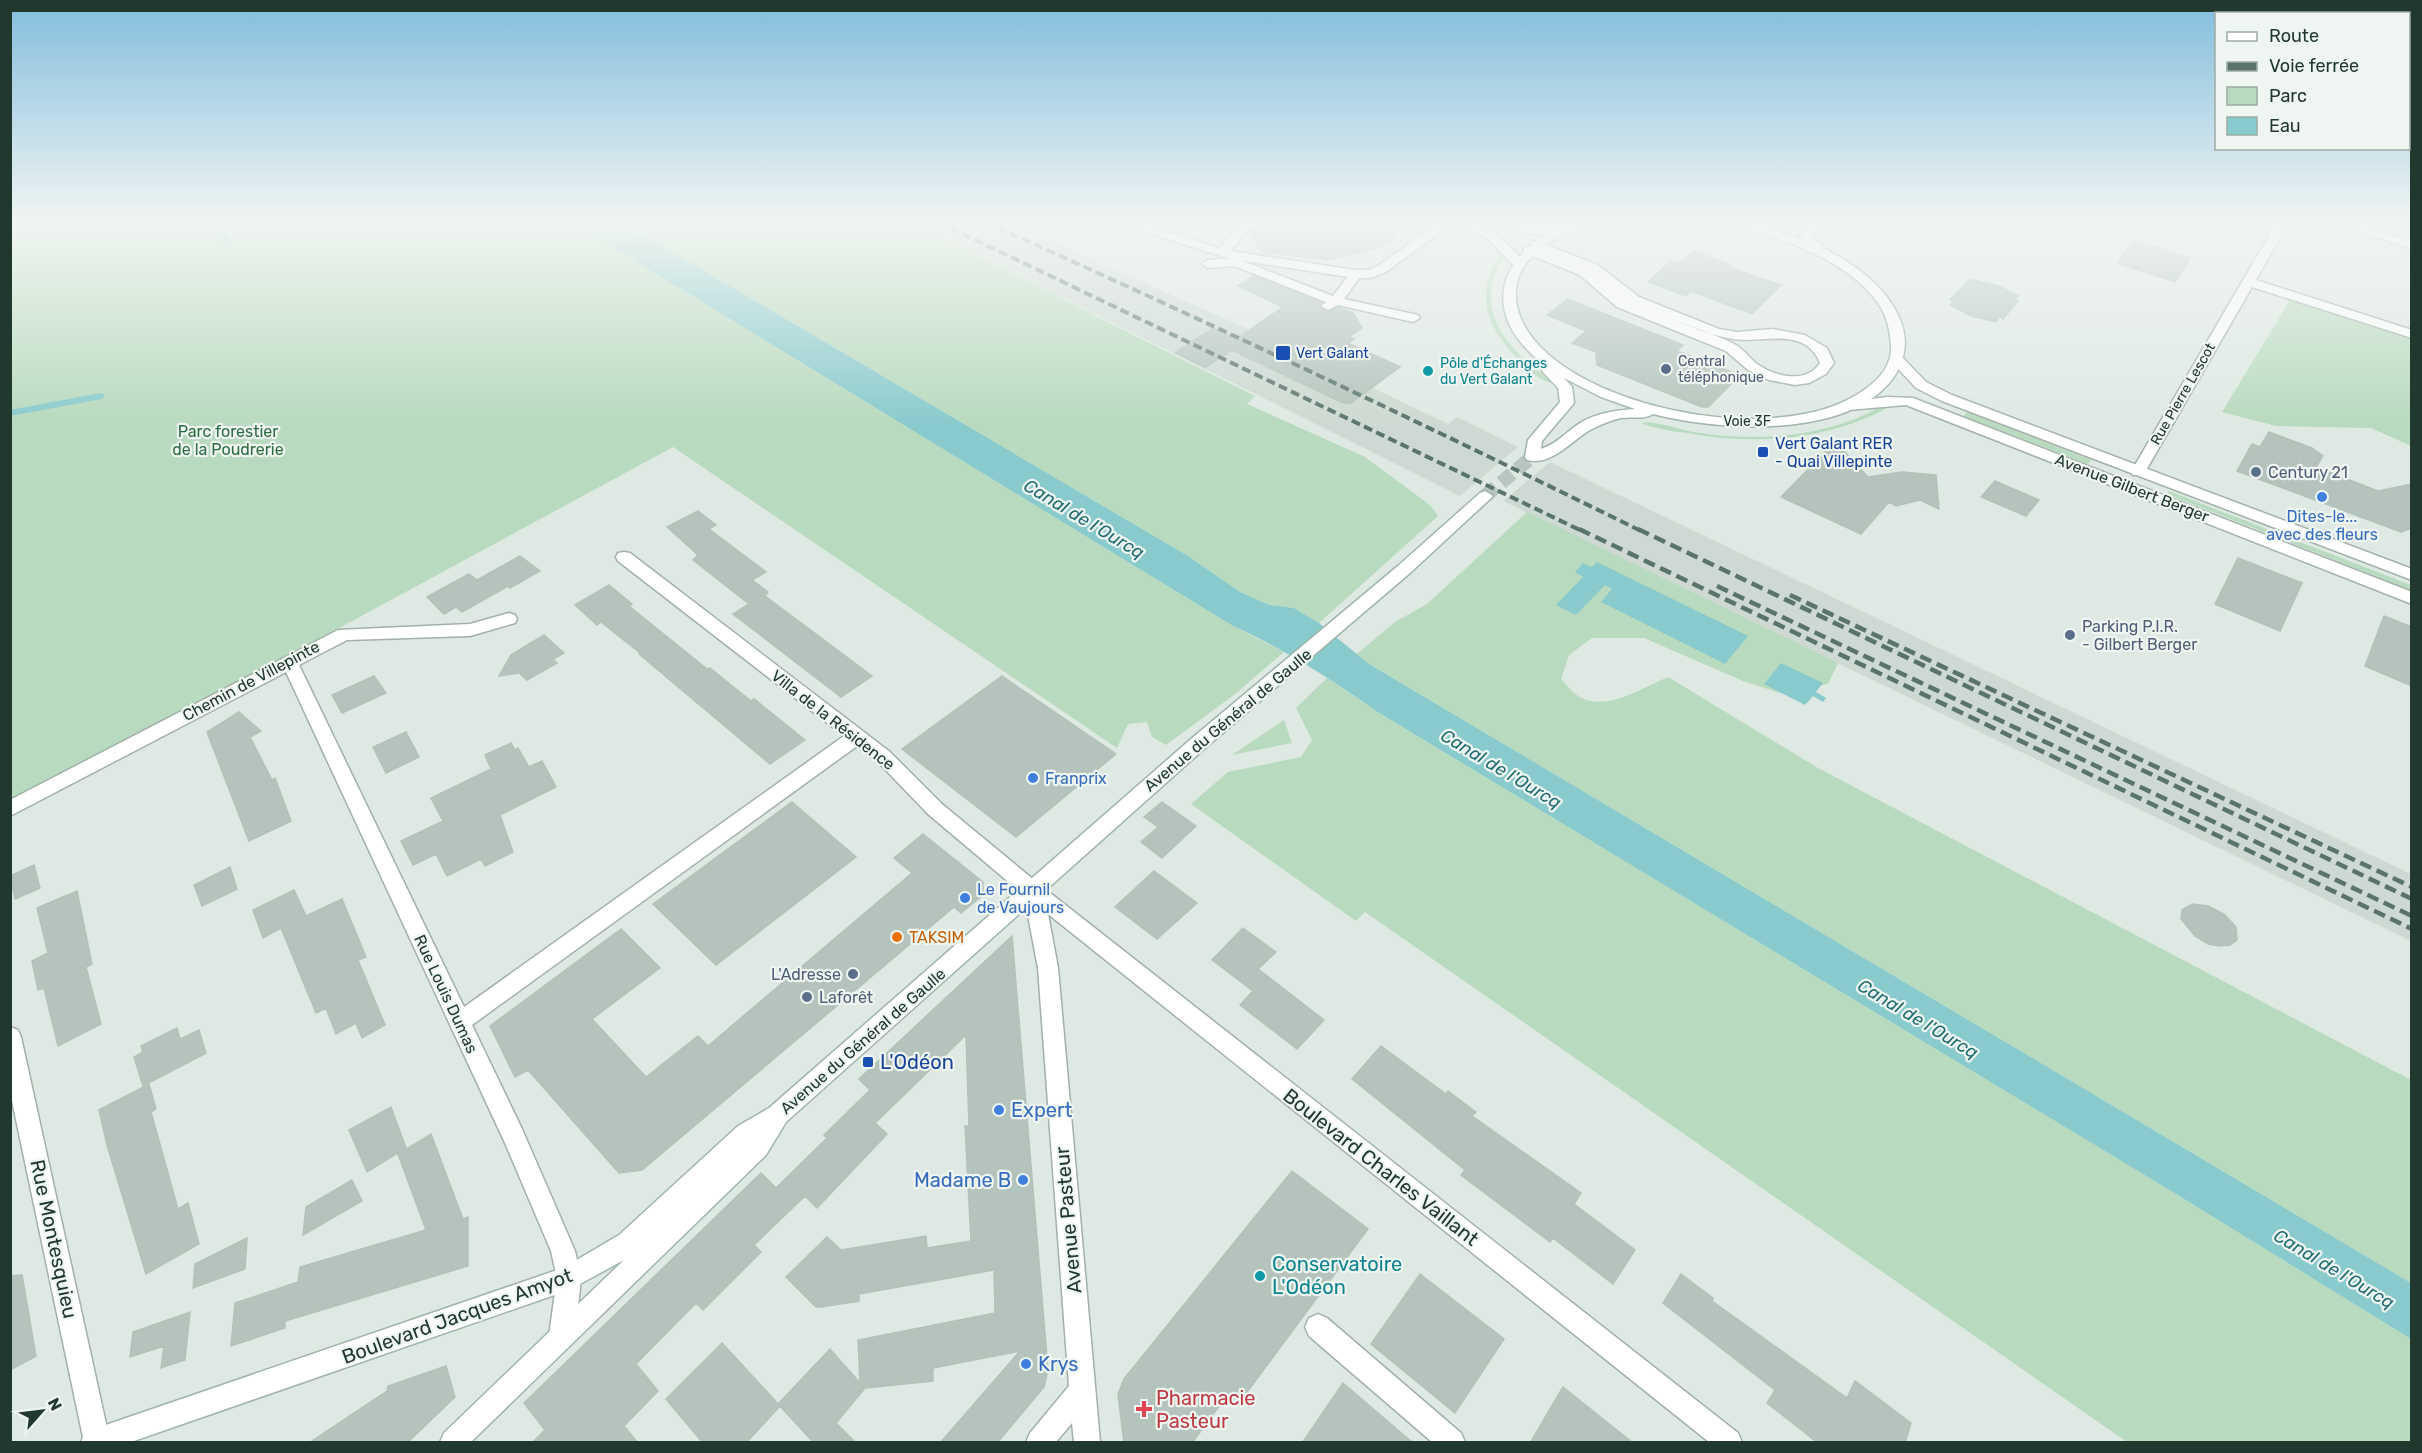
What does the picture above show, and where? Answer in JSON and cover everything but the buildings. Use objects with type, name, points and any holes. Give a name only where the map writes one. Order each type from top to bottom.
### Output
[{"type":"street","points":[[1300,290],[1331,304],[1413,318]]},
{"type":"street","points":[[1331,304],[1343,290]]},
{"type":"street","name":"Voie 3F","points":[[1509,290],[1512,316],[1539,353],[1573,377],[1615,398],[1665,413],[1715,421],[1764,423],[1810,417],[1848,406],[1868,395],[1883,382],[1897,360]]},
{"type":"street","points":[[1605,290],[1622,304],[1731,348],[1749,364],[1772,376],[1801,380],[1813,378],[1823,372],[1827,363],[1822,351],[1800,338],[1772,333],[1737,336],[1716,332],[1634,300],[1621,290]]},
{"type":"street","points":[[1872,290],[1883,300],[1894,320],[1899,340],[1897,360]]},
{"type":"street","name":"Rue Pierre Lescot","points":[[2127,487],[2138,472],[2243,290]]},
{"type":"street","points":[[2273,290],[2412,334]]},
{"type":"street","points":[[1539,353],[1548,370],[1565,387],[1568,395],[1567,403],[1535,440],[1532,458],[1556,449],[1581,429],[1604,419],[1619,414],[1665,413]]},
{"type":"street","name":"Avenue Gilbert Berger","points":[[1897,360],[1921,385],[1947,398],[2412,575]]},
{"type":"street","name":"Avenue Gilbert Berger","points":[[1848,406],[1908,401],[2412,598]]},
{"type":"street","name":"Avenue du Général de Gaulle","points":[[453,1443],[758,1147],[778,1114],[1158,779],[1371,599],[1485,496]]},
{"type":"street","name":"Villa de la Résidence","points":[[624,557],[884,757],[935,809],[1033,891]]},
{"type":"street","name":"Chemin de Villepinte","points":[[10,809],[344,634],[470,630],[509,619]]},
{"type":"street","name":"Rue Louis Dumas","points":[[289,661],[514,1137],[563,1251],[569,1278],[562,1336]]},
{"type":"street","points":[[460,1022],[856,737]]},
{"type":"street","name":"Avenue Pasteur","points":[[1033,891],[1048,968],[1081,1392],[1087,1443]]},
{"type":"street","name":"Boulevard Charles Vaillant","points":[[1033,891],[1727,1442]]},
{"type":"street","name":"Rue Montesquieu","points":[[10,1037],[96,1442]]},
{"type":"street","name":"Boulevard Jacques Amyot","points":[[96,1442],[569,1278],[628,1244],[746,1134],[778,1114]]},
{"type":"street","points":[[1318,1327],[1452,1443]]},
{"type":"street","points":[[1039,1443],[1081,1392]]},
{"type":"shaded area","points":[[1046,290],[1160,290],[1277,342],[1448,424],[1457,417],[1518,447],[1460,496]]},
{"type":"shaded area","points":[[1550,462],[2411,874],[2411,941],[1503,501]]},
{"type":"green space","name":"Parc forestier de la Poudrerie","points":[[11,290],[682,290],[1233,626],[1284,652],[1234,695],[1166,745],[1152,737],[1147,722],[1128,724],[1117,748],[673,447],[354,620],[11,800]]},
{"type":"green space","points":[[736,290],[1044,290],[1255,396],[1247,404],[1365,457],[1430,505],[1438,516],[1319,623],[1294,608],[1269,605],[1240,592],[1188,556]]},
{"type":"green space","points":[[1487,290],[1492,290],[1493,313],[1498,326],[1515,350],[1551,383],[1531,372],[1500,338],[1488,312]]},
{"type":"green space","points":[[2290,300],[2411,338],[2411,446],[2371,428],[2276,426],[2222,412]]},
{"type":"green space","points":[[1882,406],[1886,408],[1882,411],[1835,429],[1786,438],[1712,437],[1664,430],[1641,423],[1647,422],[1722,436],[1770,437],[1816,431],[1839,425]]},
{"type":"green space","points":[[1967,412],[2091,460],[2088,464],[1963,416]]},
{"type":"green space","points":[[2169,491],[2411,585],[2411,590],[2167,494]]},
{"type":"green space","points":[[1527,512],[1838,663],[1828,684],[1780,693],[1743,681],[1644,638],[1592,638],[1569,655],[1561,679],[1578,696],[1589,701],[1612,700],[1668,677],[1818,768],[2411,1080],[2411,1283],[1369,664],[1357,654],[1395,622],[1427,604]]},
{"type":"green space","points":[[1327,678],[1376,711],[2176,1194],[2411,1339],[2411,1442],[2127,1442],[1365,912],[1356,921],[1191,804],[1228,772],[1301,757],[1312,740],[1296,708]]},
{"type":"green space","points":[[1284,720],[1292,743],[1232,755]]},
{"type":"water","name":"Canal de l'Ourcq","points":[[682,290],[736,290],[1188,556],[1240,592],[1269,605],[1294,608],[1319,623],[1369,664],[2411,1283],[2411,1339],[2176,1194],[1376,711],[1307,665],[1233,626]]},
{"type":"water","points":[[1597,562],[1748,636],[1725,664],[1601,602],[1612,589],[1605,585],[1576,615],[1556,605],[1583,577],[1575,572],[1583,563],[1592,567]]},
{"type":"water","points":[[1781,663],[1823,683],[1816,692],[1826,698],[1823,702],[1813,696],[1805,705],[1764,684]]},
{"type":"waterway","points":[[10,413],[101,396]]},
{"type":"tunnel","points":[[1485,496],[1532,457]]},
{"type":"railway","points":[[1079,290],[1582,531]]},
{"type":"railway","points":[[1134,290],[1641,531]]},
{"type":"railway","points":[[1579,529],[2412,929]]},
{"type":"railway","points":[[1638,529],[2412,899]]},
{"type":"railway","points":[[1717,586],[2412,916]]},
{"type":"railway","points":[[1790,595],[2412,887]]},
{"type":"place","name":"Vert Galant","points":[[1283,353]]},
{"type":"place","name":"Central téléphonique","points":[[1666,369]]},
{"type":"place","name":"Pôle d'Échanges du Vert Galant","points":[[1428,371]]},
{"type":"place","name":"Vert Galant RER - Quai Villepinte","points":[[1763,452]]},
{"type":"place","name":"Century 21","points":[[2256,472]]},
{"type":"place","name":"Dites-le... avec des fleurs","points":[[2322,497]]},
{"type":"place","name":"Parking P.I.R. - Gilbert Berger","points":[[2070,635]]},
{"type":"place","name":"Franprix","points":[[1033,778]]},
{"type":"place","name":"Le Fournil de Vaujours","points":[[965,898]]},
{"type":"place","name":"TAKSIM","points":[[897,937]]},
{"type":"place","name":"L'Adresse","points":[[853,974]]},
{"type":"place","name":"Laforêt","points":[[807,997]]},
{"type":"place","name":"L'Odéon","points":[[868,1062]]},
{"type":"place","name":"Expert","points":[[999,1110]]},
{"type":"place","name":"Madame B","points":[[1023,1180]]},
{"type":"place","name":"Conservatoire L'Odéon","points":[[1260,1276]]},
{"type":"place","name":"Krys","points":[[1026,1364]]},
{"type":"place","name":"Pharmacie Pasteur","points":[[1144,1409]]}]
